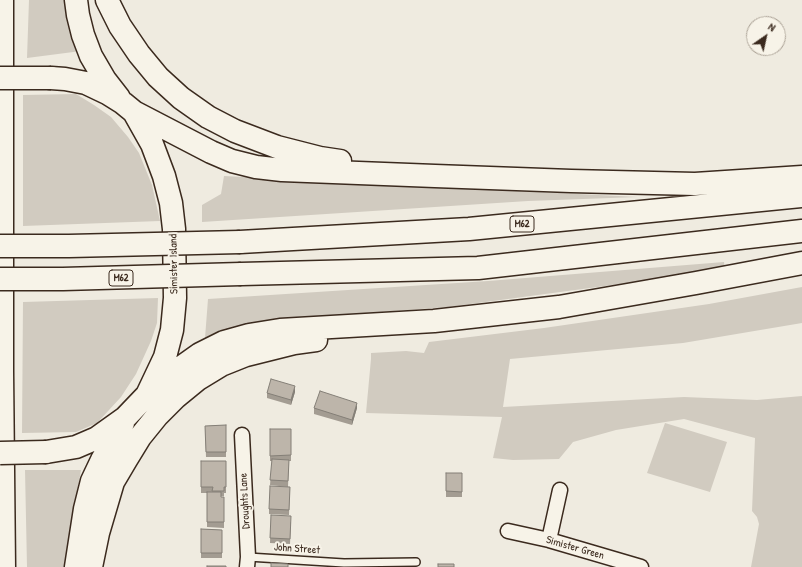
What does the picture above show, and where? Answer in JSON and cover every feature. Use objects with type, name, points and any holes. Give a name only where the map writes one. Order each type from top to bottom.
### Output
[{"type":"highway","points":[[2,0],[2,371],[4,567]]},
{"type":"highway","points":[[76,0],[83,35],[91,56],[105,80],[128,108],[211,152],[232,161],[256,167],[282,170],[435,176],[695,184],[802,177]]},
{"type":"highway","points":[[107,0],[120,26],[138,54],[158,77],[192,106],[208,117],[235,131],[277,146],[320,158],[435,176]]},
{"type":"highway","name":"Simister Island","points":[[0,78],[51,78],[86,83],[107,93],[128,108],[152,144],[164,176],[174,229],[175,298],[172,330],[165,357],[147,395],[125,418],[97,438],[76,447],[46,452],[0,453]]},
{"type":"highway","name":"M62","points":[[0,246],[240,242],[469,229],[802,196]]},
{"type":"highway","name":"M62","points":[[0,279],[63,279],[478,268],[802,231]]},
{"type":"highway","points":[[91,567],[98,533],[113,482],[140,437],[157,416],[176,397],[198,379],[221,365],[246,355],[294,343],[434,321],[559,307],[689,285],[802,263]]},
{"type":"highway","points":[[147,395],[176,371],[200,354],[224,342],[249,334],[280,330],[434,321]]},
{"type":"highway","points":[[76,567],[85,509],[92,481],[125,418]]},
{"type":"street","name":"Droughts Lane","points":[[242,435],[247,562]]},
{"type":"street","points":[[549,540],[560,490]]},
{"type":"street","name":"Simister Green","points":[[508,531],[549,540],[641,567]]},
{"type":"lane","name":"John Street","points":[[247,562],[416,562]]},
{"type":"shaded area","points":[[29,0],[72,0],[81,51],[27,58]]},
{"type":"shaded area","points":[[76,94],[111,117],[139,153],[152,185],[160,221],[23,226],[23,95]]},
{"type":"shaded area","points":[[224,176],[638,197],[528,201],[202,222],[202,205],[221,194]]},
{"type":"shaded area","points":[[724,262],[725,270],[448,307],[256,322],[233,327],[205,338],[208,299],[488,281]]},
{"type":"shaded area","points":[[802,287],[802,323],[683,343],[510,359],[503,407],[684,397],[757,400],[802,396],[802,567],[751,567],[759,524],[757,517],[752,511],[755,438],[684,419],[616,430],[573,442],[559,459],[513,460],[493,458],[502,417],[366,413],[371,353],[406,351],[424,353],[429,342],[544,328],[709,304]]},
{"type":"shaded area","points":[[158,298],[157,323],[151,341],[136,374],[121,397],[97,423],[76,432],[22,433],[23,302]]},
{"type":"shaded area","points":[[665,423],[727,442],[710,492],[647,473]]},
{"type":"shaded area","points":[[25,470],[81,470],[65,567],[27,567]]},
{"type":"building","points":[[271,379],[295,386],[291,400],[267,393]]},
{"type":"building","points":[[320,391],[357,403],[352,420],[314,408]]},
{"type":"building","points":[[226,425],[226,452],[206,452],[205,426]]},
{"type":"building","points":[[270,429],[291,429],[291,455],[270,456]]},
{"type":"building","points":[[272,459],[289,460],[288,481],[270,480]]},
{"type":"building","points":[[201,461],[226,461],[226,487],[224,487],[224,491],[212,491],[213,487],[201,487]]},
{"type":"building","points":[[446,473],[462,473],[462,492],[446,491]]},
{"type":"building","points":[[270,486],[290,487],[289,510],[269,509]]},
{"type":"building","points":[[207,492],[221,492],[221,497],[224,497],[224,522],[207,522]]},
{"type":"building","points":[[271,515],[291,516],[290,539],[270,538]]},
{"type":"building","points":[[201,529],[222,530],[222,553],[201,553]]},
{"type":"building","points":[[271,563],[288,564],[288,567],[271,567]]},
{"type":"building","points":[[438,564],[454,564],[454,567],[438,567]]},
{"type":"building","points":[[226,566],[226,567],[207,567]]}]
